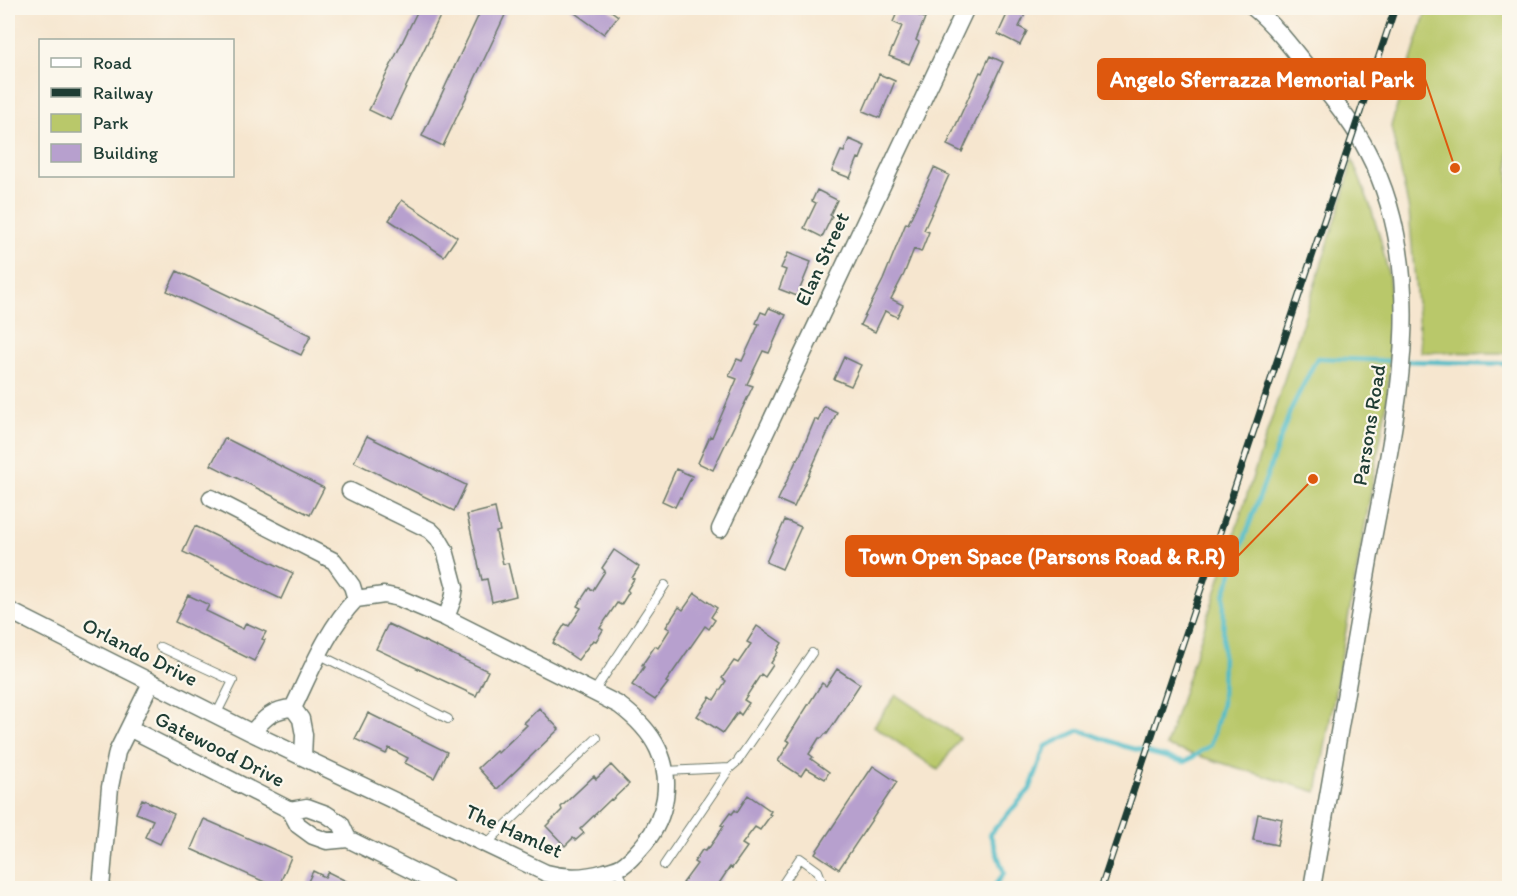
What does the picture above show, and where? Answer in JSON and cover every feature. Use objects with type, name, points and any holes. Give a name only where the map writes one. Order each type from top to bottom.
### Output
[{"type":"street","name":"Elan Street","points":[[720,529],[966,8]]},
{"type":"street","name":"Parsons Road","points":[[1254,8],[1278,31],[1366,148],[1389,205],[1397,236],[1403,304],[1401,372],[1393,434],[1312,888]]},
{"type":"street","points":[[350,491],[429,530],[438,538],[445,550],[455,587],[446,618]]},
{"type":"street","points":[[211,498],[334,561],[352,586],[356,600],[344,611],[329,635],[292,708]]},
{"type":"street","name":"The Hamlet","points":[[252,732],[546,873],[572,878],[590,876],[624,865],[638,852],[652,834],[660,818],[666,790],[665,771],[659,750],[644,726],[633,715],[619,705],[446,618],[399,598],[384,595],[356,600]]},
{"type":"street","name":"Orlando Drive","points":[[8,610],[252,732]]},
{"type":"street","name":"Gatewood Drive","points":[[101,888],[110,787],[117,752],[151,683]]},
{"type":"street","points":[[252,732],[264,719],[280,709],[292,708]]},
{"type":"street","points":[[292,708],[301,719],[304,735],[303,757]]},
{"type":"street","name":"Gatewood Drive","points":[[129,728],[290,810],[298,825],[313,836],[327,842],[348,839],[447,888]]},
{"type":"street","name":"Gatewood Drive","points":[[290,810],[307,807],[326,814],[341,824],[348,839]]},
{"type":"lane","points":[[593,693],[665,585]]},
{"type":"lane","points":[[160,647],[233,681],[216,715]]},
{"type":"lane","points":[[664,866],[812,652]]},
{"type":"lane","points":[[320,655],[448,719]]},
{"type":"lane","points":[[486,844],[597,738]]},
{"type":"lane","points":[[665,771],[730,768]]},
{"type":"lane","points":[[780,888],[800,858],[818,871],[821,879],[818,888]]},
{"type":"lane","points":[[616,869],[627,888]]},
{"type":"green space","points":[[1427,8],[1509,8],[1509,353],[1421,352],[1409,210],[1391,126]]},
{"type":"green space","points":[[1352,159],[1381,241],[1389,278],[1392,313],[1387,402],[1317,792],[1166,746],[1344,194]]},
{"type":"green space","points":[[896,695],[960,738],[938,770],[874,726]]},
{"type":"building","points":[[419,8],[444,8],[390,120],[369,110]]},
{"type":"building","points":[[482,8],[494,8],[506,13],[443,146],[422,136]]},
{"type":"building","points":[[568,8],[607,8],[618,16],[604,34]]},
{"type":"building","points":[[899,8],[925,18],[916,40],[919,42],[909,64],[889,56],[902,26],[893,22]]},
{"type":"building","points":[[1010,8],[1028,8],[1019,27],[1027,31],[1020,45],[998,34]]},
{"type":"building","points":[[990,56],[1003,62],[962,152],[947,145],[980,72],[982,73]]},
{"type":"building","points":[[879,74],[895,81],[880,118],[863,111]]},
{"type":"building","points":[[849,139],[865,146],[850,178],[832,171]]},
{"type":"building","points":[[934,168],[949,175],[924,230],[929,232],[921,252],[914,249],[891,299],[903,305],[897,317],[885,311],[875,332],[860,325],[883,280],[906,223],[908,224]]},
{"type":"building","points":[[817,190],[837,200],[822,237],[804,228],[816,203],[812,201]]},
{"type":"building","points":[[402,200],[457,237],[444,256],[389,220]]},
{"type":"building","points":[[788,253],[811,262],[797,296],[779,289],[786,270],[781,268]]},
{"type":"building","points":[[177,271],[311,335],[301,355],[167,291]]},
{"type":"building","points":[[769,308],[786,315],[769,353],[763,351],[747,384],[753,386],[713,470],[698,463],[737,379],[729,376],[737,359],[742,361],[759,324],[756,323],[761,312],[766,314]]},
{"type":"building","points":[[844,357],[861,365],[851,386],[834,379]]},
{"type":"building","points":[[824,406],[837,412],[794,507],[778,500],[815,419],[818,421]]},
{"type":"building","points":[[367,436],[466,485],[454,511],[354,462]]},
{"type":"building","points":[[225,438],[324,488],[310,515],[211,465]]},
{"type":"building","points":[[676,469],[692,476],[675,507],[662,501]]},
{"type":"building","points":[[495,508],[500,531],[496,532],[503,564],[508,563],[516,596],[492,602],[487,579],[482,580],[467,515]]},
{"type":"building","points":[[785,520],[801,527],[782,569],[766,562]]},
{"type":"building","points":[[195,526],[293,573],[281,599],[183,552]]},
{"type":"building","points":[[614,550],[639,567],[621,605],[617,603],[600,628],[603,630],[596,641],[593,640],[578,660],[553,643],[565,624],[569,626],[581,608],[577,606],[589,588],[593,590],[605,571],[602,568]]},
{"type":"building","points":[[695,593],[717,608],[711,617],[715,620],[709,629],[705,626],[655,700],[632,685],[644,667],[642,665],[655,646],[658,648],[670,629],[666,627],[679,607],[683,610]]},
{"type":"building","points":[[188,595],[209,605],[206,611],[243,629],[246,623],[266,632],[262,639],[265,640],[254,661],[175,622]]},
{"type":"building","points":[[388,624],[488,671],[476,696],[376,649]]},
{"type":"building","points":[[757,626],[782,643],[765,677],[761,674],[744,700],[749,703],[741,715],[738,712],[723,733],[697,716],[710,697],[714,700],[726,681],[722,678],[734,661],[738,663],[751,644],[747,642]]},
{"type":"building","points":[[837,669],[860,684],[827,734],[819,738],[809,754],[813,757],[811,759],[829,772],[825,779],[806,768],[801,776],[778,761],[790,742],[786,740],[822,683],[826,686]]},
{"type":"building","points":[[539,708],[559,729],[497,789],[478,768],[496,751],[498,753],[527,725],[524,723]]},
{"type":"building","points":[[368,713],[447,752],[434,778],[405,763],[408,758],[389,748],[386,754],[355,739]]},
{"type":"building","points":[[611,765],[629,784],[580,829],[584,833],[576,840],[573,838],[565,846],[546,826],[562,810],[561,807],[594,776],[596,779]]},
{"type":"building","points":[[873,766],[897,782],[839,869],[815,853]]},
{"type":"building","points":[[748,795],[771,811],[769,814],[771,815],[760,830],[755,827],[742,844],[747,847],[732,868],[730,867],[716,888],[691,888],[683,883],[697,864],[694,862],[702,850],[709,848],[724,826],[721,825],[730,813],[732,814],[735,810],[737,812]]},
{"type":"building","points":[[142,799],[174,814],[160,844],[145,837],[153,820],[136,813]]},
{"type":"building","points":[[1258,814],[1282,819],[1277,845],[1253,840]]},
{"type":"building","points":[[204,819],[291,857],[278,888],[191,849]]},
{"type":"building","points":[[313,871],[325,877],[328,872],[360,888],[305,888]]},
{"type":"waterway","points":[[993,888],[1004,873],[990,834],[1030,789],[1046,746],[1080,730],[1123,746],[1185,762],[1211,745],[1222,703],[1224,595],[1291,409],[1317,358],[1397,361]]},
{"type":"waterway","points":[[1405,361],[1510,364]]},
{"type":"railway","points":[[1101,888],[1395,8]]},
{"type":"place","name":"Angelo Sferrazza Memorial Park","points":[[1455,168]]},
{"type":"place","name":"Town Open Space (Parsons Road & R.R)","points":[[1313,479]]}]
